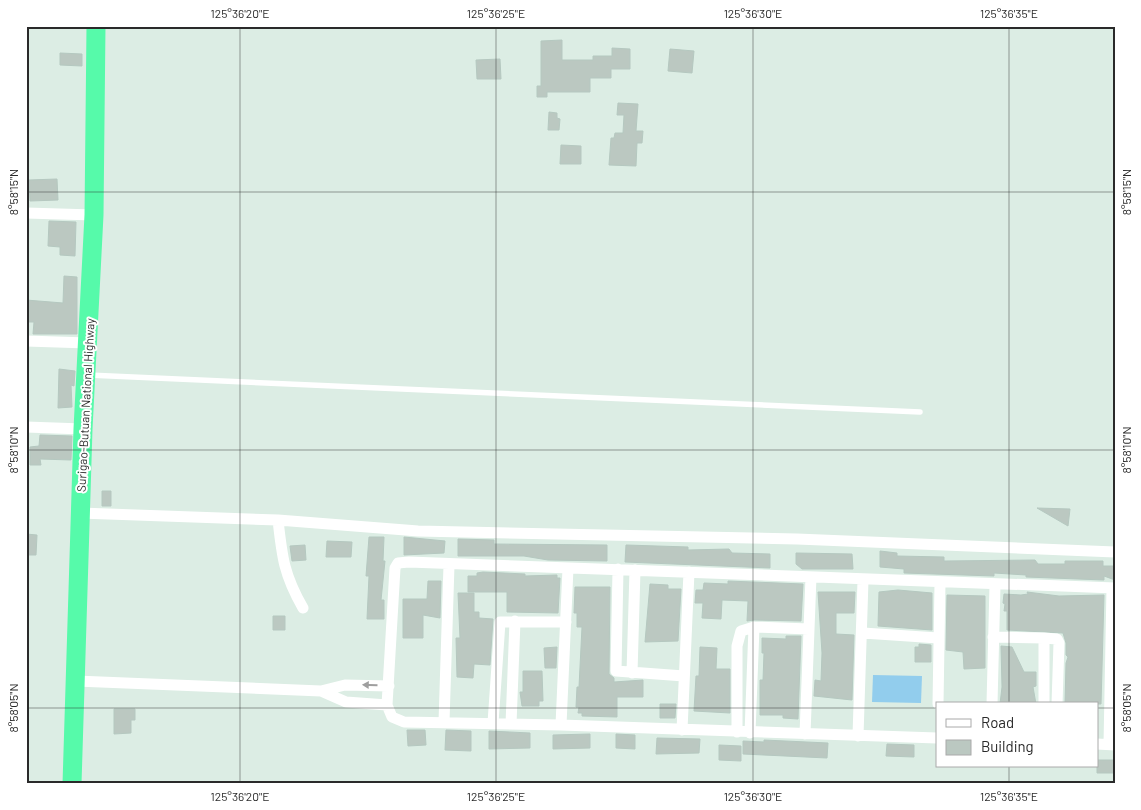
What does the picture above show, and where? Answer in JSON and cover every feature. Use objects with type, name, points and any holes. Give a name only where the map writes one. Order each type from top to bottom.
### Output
[{"type":"highway","name":"Surigao-Butuan National Highway","points":[[72,784],[83,429],[94,215],[96,26]]},
{"type":"street","points":[[26,213],[94,215]]},
{"type":"street","points":[[26,341],[88,343]]},
{"type":"street","points":[[26,427],[83,429]]},
{"type":"street","points":[[80,513],[278,520],[418,531],[797,539],[1115,552]]},
{"type":"street","points":[[278,520],[282,561],[289,583],[303,608]]},
{"type":"street","points":[[936,738],[561,725],[404,722],[392,717],[387,704],[395,568],[398,563],[409,562],[1113,588],[1113,697],[1107,745]]},
{"type":"street","points":[[444,722],[449,564]]},
{"type":"street","points":[[561,725],[568,568]]},
{"type":"street","points":[[618,569],[616,669],[618,672],[684,676]]},
{"type":"street","points":[[632,673],[636,570]]},
{"type":"street","points":[[682,730],[689,572]]},
{"type":"street","points":[[805,734],[811,577]]},
{"type":"street","points":[[858,736],[864,580]]},
{"type":"street","points":[[938,702],[940,583]]},
{"type":"street","points":[[992,702],[995,585]]},
{"type":"street","points":[[511,724],[515,621]]},
{"type":"street","points":[[493,723],[500,622],[566,622]]},
{"type":"street","points":[[737,732],[737,646],[741,631],[754,627],[809,629]]},
{"type":"street","points":[[750,733],[754,627]]},
{"type":"street","points":[[863,633],[938,638]]},
{"type":"street","points":[[993,637],[1058,639],[1060,643],[1057,702]]},
{"type":"street","points":[[1044,638],[1044,702]]},
{"type":"street","points":[[76,681],[321,691],[345,685],[389,686]]},
{"type":"street","points":[[321,691],[346,702],[387,704]]},
{"type":"lane","points":[[86,375],[920,412]]},
{"type":"shaded area","points":[[873,675],[922,676],[921,703],[872,702]]},
{"type":"building","points":[[562,40],[562,60],[593,60],[593,56],[612,56],[612,48],[630,49],[630,69],[611,69],[611,78],[590,78],[590,92],[547,92],[547,97],[537,97],[537,86],[541,86],[541,41]]},
{"type":"building","points":[[670,49],[694,51],[692,73],[668,71]]},
{"type":"building","points":[[60,53],[82,54],[82,66],[60,65]]},
{"type":"building","points":[[500,59],[501,79],[477,79],[476,60]]},
{"type":"building","points":[[618,103],[638,104],[636,131],[643,131],[642,143],[637,143],[636,166],[609,165],[611,138],[614,138],[615,133],[623,133],[624,115],[617,115]]},
{"type":"building","points":[[549,112],[557,113],[557,118],[560,119],[559,130],[548,130]]},
{"type":"building","points":[[561,145],[581,146],[581,164],[560,164]]},
{"type":"building","points":[[57,179],[58,200],[30,201],[29,180]]},
{"type":"building","points":[[49,221],[76,222],[75,256],[60,255],[60,247],[48,246]]},
{"type":"building","points":[[64,276],[77,277],[77,334],[33,334],[34,322],[26,322],[26,300],[63,303]]},
{"type":"building","points":[[59,369],[75,371],[74,386],[71,385],[72,407],[58,408]]},
{"type":"building","points":[[40,435],[72,436],[71,460],[40,459],[41,465],[30,465],[30,447],[39,446]]},
{"type":"building","points":[[102,491],[111,491],[111,506],[102,506]]},
{"type":"building","points":[[1037,508],[1070,509],[1068,526]]},
{"type":"building","points":[[26,534],[37,535],[36,555],[26,555]]},
{"type":"building","points":[[369,537],[384,537],[383,561],[385,561],[381,600],[384,600],[384,619],[367,619],[369,576],[366,576]]},
{"type":"building","points":[[404,537],[445,541],[444,553],[404,555]]},
{"type":"building","points":[[458,539],[494,540],[494,544],[607,545],[607,561],[548,560],[524,556],[458,556]]},
{"type":"building","points":[[327,541],[352,542],[351,557],[326,557]]},
{"type":"building","points":[[305,545],[306,560],[292,561],[290,546]]},
{"type":"building","points":[[626,545],[688,547],[688,550],[729,549],[732,553],[770,554],[770,568],[625,562]]},
{"type":"building","points":[[880,551],[897,553],[897,556],[944,557],[944,561],[1035,560],[1038,564],[1065,564],[1065,561],[1103,561],[1103,566],[1115,566],[1115,580],[1104,576],[1104,580],[1026,577],[1026,575],[994,573],[994,576],[904,573],[904,569],[880,567]]},
{"type":"building","points":[[796,553],[852,554],[853,569],[802,569],[796,564]]},
{"type":"building","points":[[477,573],[525,574],[525,576],[557,575],[557,578],[560,578],[558,613],[507,612],[507,592],[468,592],[468,576],[477,576]]},
{"type":"building","points":[[428,581],[441,581],[440,618],[423,615],[423,638],[403,638],[403,599],[427,599]]},
{"type":"building","points":[[728,581],[803,584],[801,621],[747,621],[748,601],[722,600],[721,619],[702,618],[703,603],[695,603],[696,590],[703,590],[704,583],[728,584]]},
{"type":"building","points":[[650,584],[668,585],[668,589],[681,589],[678,641],[645,642]]},
{"type":"building","points":[[575,587],[610,587],[609,674],[614,678],[614,682],[643,680],[643,697],[617,697],[617,717],[582,716],[582,713],[578,713],[579,707],[576,707],[582,627],[577,627],[577,613],[574,613]]},
{"type":"building","points":[[898,590],[932,593],[932,630],[878,626],[879,592]]},
{"type":"building","points":[[818,592],[855,592],[854,613],[836,613],[836,634],[854,635],[852,700],[814,696],[815,680],[821,681],[822,653]]},
{"type":"building","points":[[1027,592],[1059,596],[1104,595],[1101,704],[1098,704],[1098,702],[1065,702],[1066,663],[1068,657],[1066,655],[1066,643],[1063,633],[1007,630],[1007,611],[1004,611],[1005,604],[1003,603],[1004,594],[1028,594]]},
{"type":"building","points":[[458,593],[474,593],[474,612],[479,612],[479,618],[493,619],[490,665],[474,664],[473,678],[457,677],[456,638],[460,638]]},
{"type":"building","points":[[947,595],[985,596],[985,668],[964,669],[963,652],[946,650]]},
{"type":"building","points":[[273,616],[285,616],[285,630],[273,630]]},
{"type":"building","points":[[786,636],[801,636],[798,719],[783,718],[783,715],[760,715],[760,680],[763,680],[764,653],[762,653],[762,638],[786,639]]},
{"type":"building","points":[[919,644],[931,645],[931,662],[915,662],[915,647],[919,647]]},
{"type":"building","points":[[1001,646],[1012,647],[1024,672],[1036,672],[1036,686],[1033,687],[1036,702],[1000,702],[1002,687]]},
{"type":"building","points":[[557,647],[556,668],[545,668],[544,648]]},
{"type":"building","points":[[700,647],[717,648],[716,669],[730,669],[730,713],[694,711],[696,676],[699,676]]},
{"type":"building","points":[[523,671],[542,671],[543,701],[539,701],[539,706],[522,706],[520,692],[523,692]]},
{"type":"building","points":[[660,704],[676,704],[675,718],[660,718]]},
{"type":"building","points":[[114,709],[135,709],[135,720],[131,720],[131,733],[114,734]]},
{"type":"building","points":[[407,730],[425,730],[426,745],[408,746]]},
{"type":"building","points":[[446,730],[471,731],[471,751],[445,750]]},
{"type":"building","points":[[489,731],[530,733],[530,748],[489,749]]},
{"type":"building","points":[[590,734],[590,748],[553,749],[553,735]]},
{"type":"building","points":[[616,734],[635,735],[635,749],[616,748]]},
{"type":"building","points":[[657,738],[700,739],[699,753],[656,754]]},
{"type":"building","points":[[764,740],[828,743],[827,758],[743,754],[743,741],[764,742]]},
{"type":"building","points":[[887,744],[914,745],[914,757],[886,756]]},
{"type":"building","points":[[719,745],[741,746],[741,761],[719,760]]},
{"type":"building","points":[[1098,760],[1115,760],[1115,773],[1097,773]]}]
